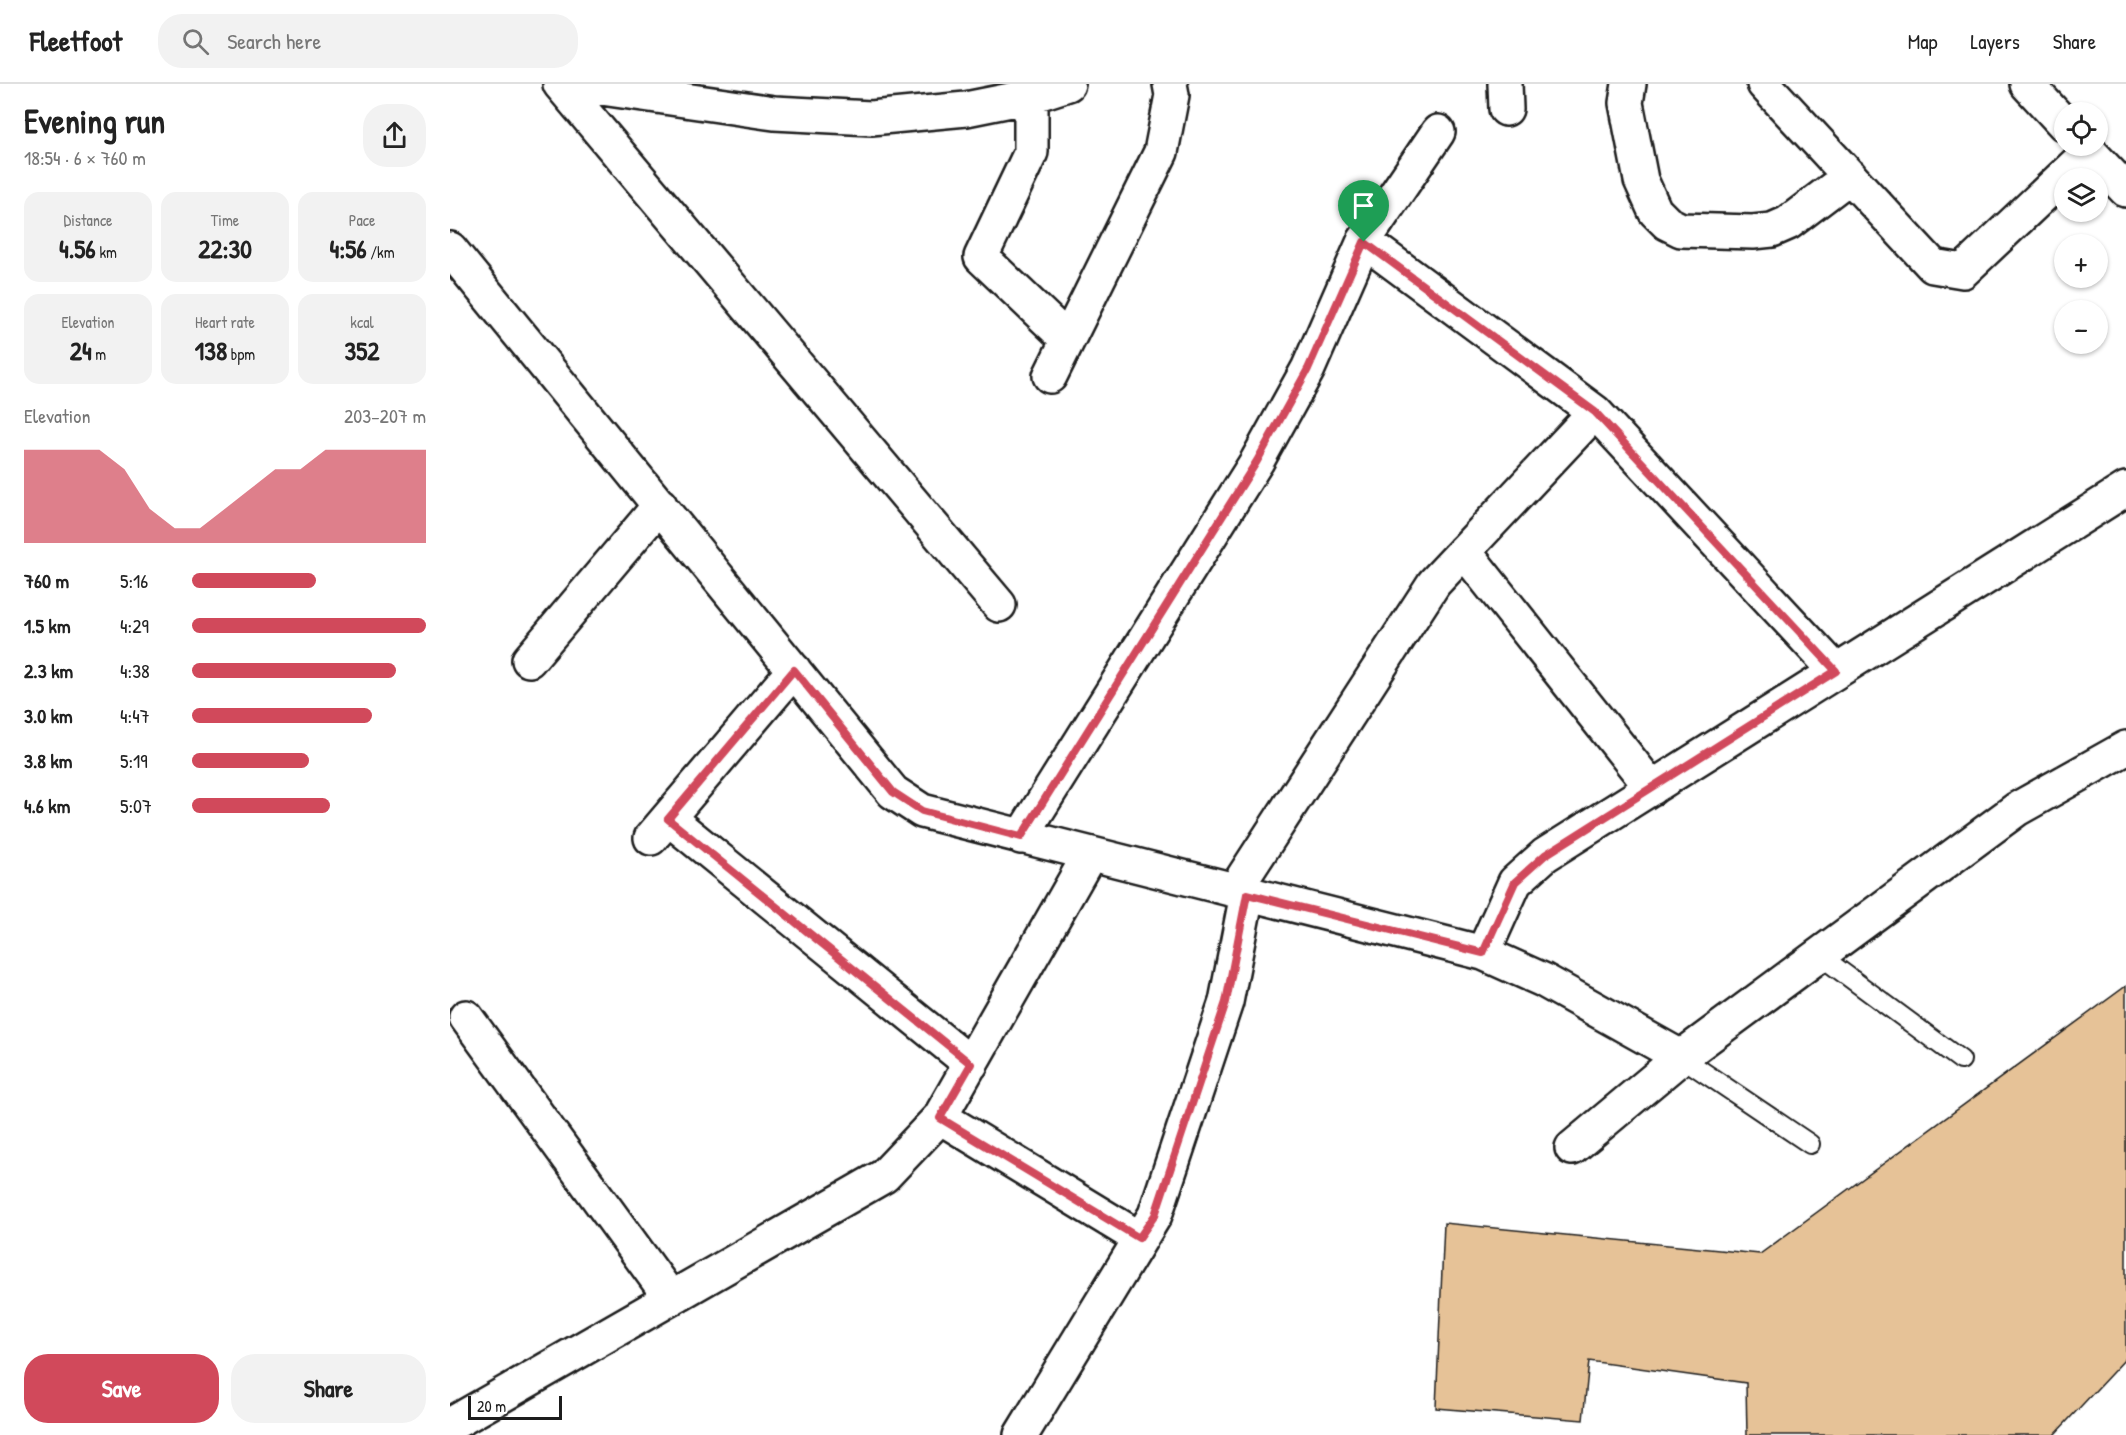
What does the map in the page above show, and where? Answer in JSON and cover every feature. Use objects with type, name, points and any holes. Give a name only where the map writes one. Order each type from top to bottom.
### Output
[{"type":"street","points":[[560,84],[999,605]]},
{"type":"street","points":[[574,84],[774,113],[871,118],[966,109],[1031,96],[1068,84]]},
{"type":"street","points":[[1050,375],[1161,152],[1172,95],[1170,84]]},
{"type":"street","points":[[1629,84],[1626,103],[1641,180],[1655,210],[1667,223],[1681,230],[1753,232],[1772,230],[1788,223],[1850,176]]},
{"type":"street","points":[[1764,84],[1933,266],[1963,271],[2079,156]]},
{"type":"street","points":[[2027,84],[2054,113]]},
{"type":"street","points":[[1031,96],[1031,152],[981,257],[1067,339]]},
{"type":"street","points":[[1021,837],[1257,461],[1308,369],[1364,242],[1438,132]]},
{"type":"street","points":[[2094,156],[2126,190]]},
{"type":"street","points":[[1364,242],[1595,412],[1836,671]]},
{"type":"street","points":[[450,249],[893,792],[922,811],[1483,953],[1543,980],[1681,1057]]},
{"type":"street","points":[[1021,1435],[1155,1215],[1226,1002],[1241,892],[1434,583],[1595,412]]},
{"type":"street","points":[[1483,953],[1515,882],[1545,855],[2126,489]]},
{"type":"street","points":[[528,660],[660,505]]},
{"type":"street","points":[[1464,551],[1652,788]]},
{"type":"street","points":[[794,670],[660,828],[971,1064]]},
{"type":"street","points":[[1572,1148],[1681,1057],[2017,809],[2126,748]]},
{"type":"street","points":[[450,1425],[884,1176],[940,1118],[1090,854]]},
{"type":"street","points":[[466,1017],[670,1297]]},
{"type":"street","points":[[940,1118],[1139,1238]]},
{"type":"lane","points":[[1819,955],[1961,1060]]},
{"type":"lane","points":[[1681,1057],[1810,1144]]},
{"type":"building","points":[[2126,986],[2126,1358],[2054,1435],[1747,1435],[1746,1383],[1589,1361],[1583,1420],[1436,1408],[1444,1223],[1760,1254]]},
{"type":"route","points":[[1364,242],[1595,412],[1836,671],[1545,855],[1515,882],[1483,953],[1247,894],[1226,1002],[1155,1215],[1139,1238],[940,1118],[971,1064],[668,819],[794,670],[893,792],[922,811],[1021,837],[1257,461],[1308,369],[1364,242]]}]
